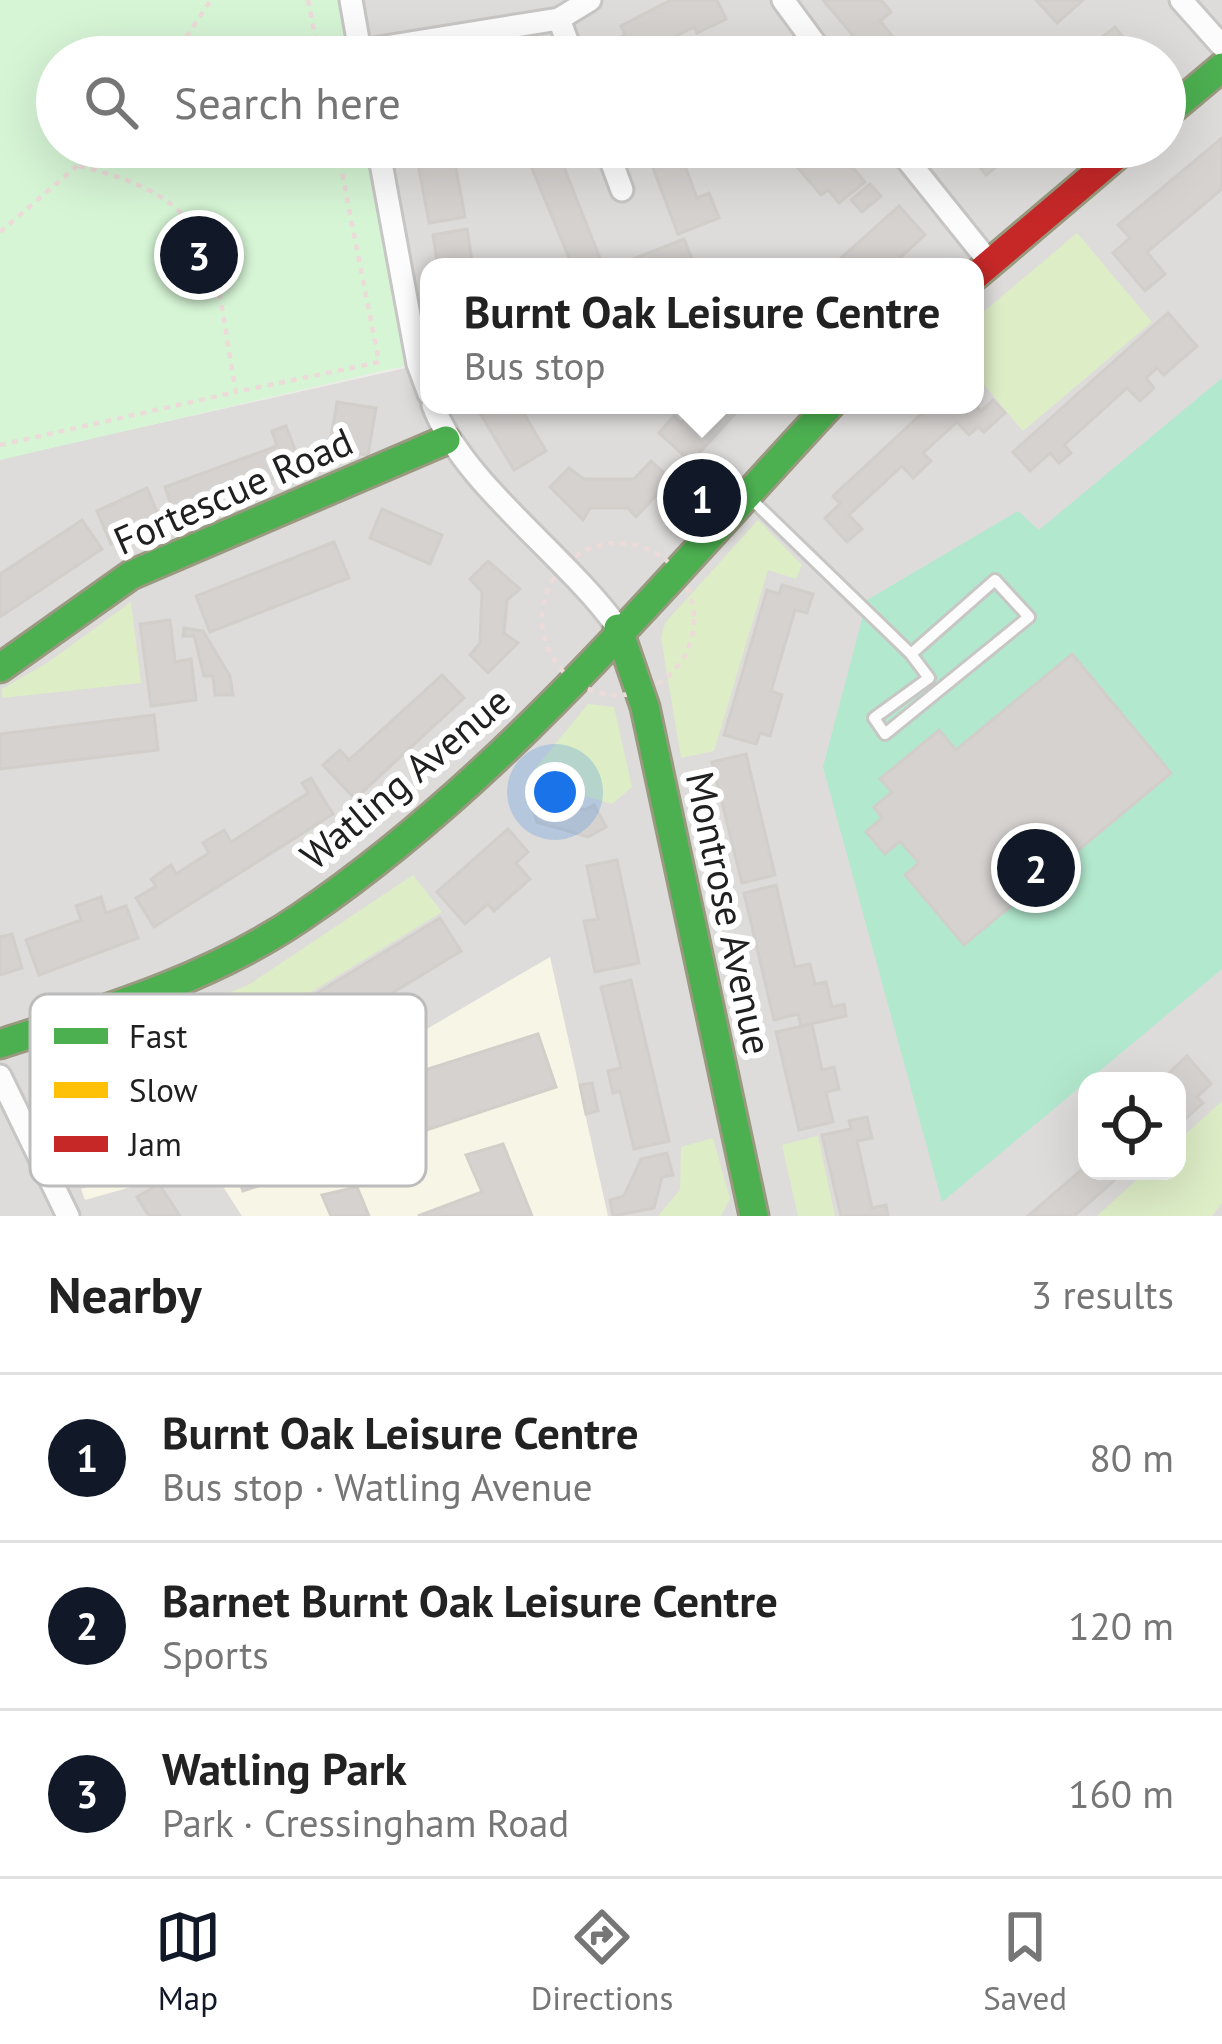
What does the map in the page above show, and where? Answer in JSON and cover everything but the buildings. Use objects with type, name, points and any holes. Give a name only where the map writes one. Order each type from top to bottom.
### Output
[{"type":"street","points":[[351,0],[358,36]]},
{"type":"street","points":[[463,36],[559,19],[590,0]]},
{"type":"street","points":[[783,0],[810,36]]},
{"type":"street","points":[[1181,0],[1222,46]]},
{"type":"street","points":[[559,19],[565,36]]},
{"type":"street","points":[[1186,97],[1222,67]]},
{"type":"street","points":[[382,168],[420,369]]},
{"type":"street","points":[[614,168],[622,190]]},
{"type":"street","points":[[912,168],[974,258]]},
{"type":"street","points":[[984,267],[1102,168]]},
{"type":"street","points":[[436,414],[446,440],[590,590],[618,628]]},
{"type":"street","name":"Watling Avenue","points":[[145,994],[208,968],[300,918],[503,756],[821,414]]},
{"type":"street","name":"Fortescue Road","points":[[0,668],[131,575],[446,440]]},
{"type":"street","name":"Montrose Avenue","points":[[618,628],[645,707],[754,1216]]},
{"type":"street","name":"Watling Avenue","points":[[0,1044],[30,1034]]},
{"type":"street","points":[[0,1076],[30,1138]]},
{"type":"street","points":[[53,1186],[68,1216]]},
{"type":"lane","points":[[744,493],[911,654],[929,678],[874,718],[885,734],[1029,617],[995,580],[911,654]]},
{"type":"path","points":[[187,36],[211,0]]},
{"type":"path","points":[[308,0],[315,36]]},
{"type":"path","points":[[0,232],[78,168]]},
{"type":"path","points":[[89,168],[136,179],[196,222],[212,266],[236,392]]},
{"type":"path","points":[[0,445],[380,362],[341,168]]},
{"type":"shaded area","points":[[351,0],[1222,0],[1222,1216],[0,1216],[0,459],[419,365],[382,168],[1100,168],[984,260],[420,258],[420,414],[984,414],[984,271],[1104,168],[1186,168],[1186,36],[357,36]]},
{"type":"shaded area","points":[[550,957],[608,1216],[242,1216],[223,1186],[426,1186],[426,1029]]},
{"type":"shaded area","points":[[91,1186],[135,1186],[85,1200],[81,1189]]},
{"type":"green space","points":[[0,0],[352,0],[359,36],[36,36],[36,168],[382,168],[417,363],[0,460]]},
{"type":"green space","points":[[1077,233],[1152,322],[1023,431],[984,385],[984,311]]},
{"type":"green space","points":[[1222,378],[1222,969],[1098,1072],[1078,1072],[1078,1089],[942,1202],[823,767],[867,600],[1018,511],[1039,530]]},
{"type":"green space","points":[[758,520],[802,565],[796,579],[768,570],[714,751],[681,758],[661,638],[665,623]]},
{"type":"green space","points":[[131,602],[141,683],[2,698],[2,689],[47,663]]},
{"type":"green space","points":[[588,704],[614,707],[632,787],[612,804],[541,783],[534,770]]},
{"type":"green space","points":[[413,875],[442,912],[308,994],[226,994],[250,984]]},
{"type":"green space","points":[[1222,1101],[1222,1203],[1212,1216],[1097,1216],[1136,1180],[1186,1180],[1186,1134]]},
{"type":"green space","points":[[818,1136],[835,1216],[798,1216],[782,1145]]},
{"type":"green space","points":[[713,1138],[730,1199],[721,1216],[658,1216],[680,1190],[681,1147]]},
{"type":"traffic: fast","points":[[1186,97],[1222,67]]},
{"type":"traffic: fast","points":[[147,994],[267,939],[446,804],[579,676],[822,414]]},
{"type":"traffic: fast","points":[[0,668],[131,575],[446,440]]},
{"type":"traffic: fast","points":[[618,628],[645,707],[754,1216]]},
{"type":"traffic: fast","points":[[0,1044],[30,1034]]},
{"type":"traffic: jam","points":[[984,268],[1102,168]]},
{"type":"place","name":"Watling Park","points":[[199,255]]},
{"type":"place","name":"Burnt Oak Leisure Centre","points":[[702,498]]},
{"type":"place","name":"Barnet Burnt Oak Leisure Centre","points":[[1036,868]]}]
